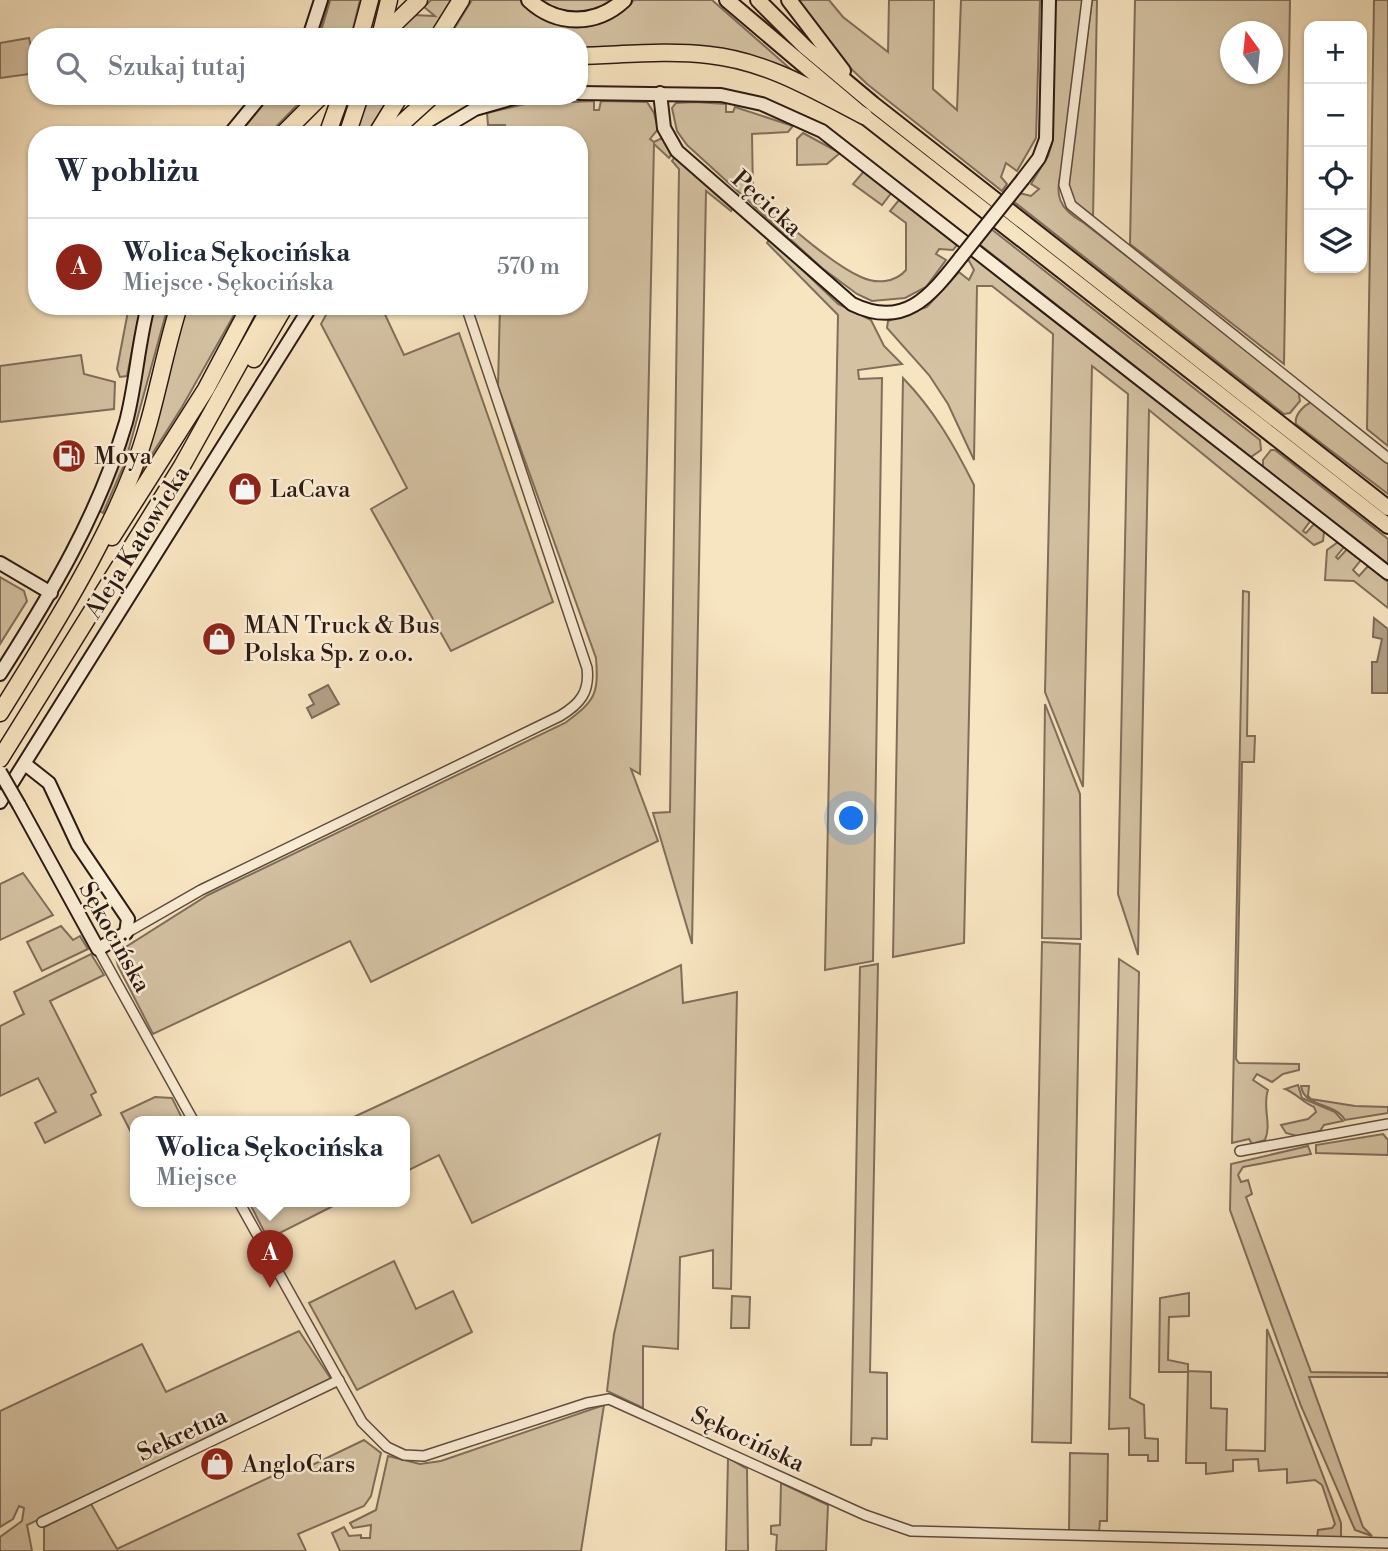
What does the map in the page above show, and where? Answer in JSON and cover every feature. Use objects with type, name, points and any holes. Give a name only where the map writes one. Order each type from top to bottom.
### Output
[{"type":"highway","points":[[362,28],[370,0]]},
{"type":"highway","points":[[383,28],[388,0]]},
{"type":"highway","points":[[390,28],[418,0]]},
{"type":"highway","points":[[444,28],[461,0]]},
{"type":"highway","points":[[588,56],[684,53],[729,58],[796,80],[868,110]]},
{"type":"highway","points":[[291,126],[312,105]]},
{"type":"highway","points":[[330,126],[338,105]]},
{"type":"highway","points":[[350,126],[357,105]]},
{"type":"highway","points":[[382,126],[394,105]]},
{"type":"highway","points":[[399,126],[422,105]]},
{"type":"highway","points":[[31,662],[102,537],[126,488],[148,426],[177,315]]},
{"type":"highway","points":[[0,712],[206,389],[245,315]]},
{"type":"highway","points":[[0,759],[182,466],[266,315]]},
{"type":"highway","points":[[182,466],[227,404],[280,315]]},
{"type":"main road","points":[[529,0],[554,16],[582,20],[604,14],[624,0]]},
{"type":"main road","points":[[727,0],[1388,508]]},
{"type":"main road","points":[[758,0],[868,110],[1388,526]]},
{"type":"main road","points":[[789,0],[868,110]]},
{"type":"street","points":[[312,28],[321,0]]},
{"type":"street","name":"Pęcicka","points":[[660,93],[664,128],[677,150],[841,296],[861,308],[883,313],[902,311],[923,301],[1039,158],[1046,139],[1049,0]]},
{"type":"street","points":[[1087,0],[1064,185],[1071,205],[1388,458]]},
{"type":"street","points":[[588,93],[709,94],[752,101],[822,131],[1388,572]]},
{"type":"street","points":[[236,126],[254,105]]},
{"type":"street","points":[[448,126],[486,105]]},
{"type":"street","name":"Aleja Katowicka","points":[[0,674],[51,593],[85,528],[126,420],[146,315]]},
{"type":"street","name":"Aleja Katowicka","points":[[0,802],[145,566],[305,315]]},
{"type":"street","points":[[97,949],[201,890],[560,716],[578,704],[583,696],[587,688],[587,668],[469,315]]},
{"type":"street","points":[[0,563],[51,593]]},
{"type":"street","points":[[25,764],[49,783],[78,845],[128,919],[127,933]]},
{"type":"street","name":"Sękocińska","points":[[0,772],[191,1116]]},
{"type":"street","points":[[1240,1151],[1388,1124]]},
{"type":"street","name":"Sękocińska","points":[[242,1207],[362,1422],[377,1441],[395,1452],[414,1456],[436,1454],[587,1403],[609,1399],[865,1516],[911,1531],[1346,1547],[1388,1544]]},
{"type":"street","name":"Sekretna","points":[[42,1522],[339,1380]]},
{"type":"shaded area","points":[[326,0],[360,0],[353,28],[317,28]]},
{"type":"shaded area","points":[[431,0],[453,0],[435,28],[401,28],[414,15],[435,16],[424,7]]},
{"type":"shaded area","points":[[472,0],[520,0],[533,12],[548,20],[577,27],[607,21],[634,0],[712,0],[794,72],[765,60],[588,50],[588,28],[455,28]]},
{"type":"shaded area","points":[[539,0],[615,0],[577,12],[559,9]]},
{"type":"shaded area","points":[[796,0],[829,0],[843,17],[888,52],[889,0],[934,0],[933,89],[957,110],[961,0],[1040,0],[1036,138],[1017,171],[1006,163],[1001,177],[1007,184],[1002,191],[867,84],[842,60]]},
{"type":"shaded area","points":[[1055,0],[1082,0],[1059,186],[1060,200],[1076,218],[1298,389],[1300,401],[1290,413],[1284,414],[1013,201],[1019,193],[1031,196],[1039,189],[1031,184],[1048,156],[1052,143]]},
{"type":"shaded area","points":[[1092,0],[1097,0],[1093,219],[1075,204],[1068,183]]},
{"type":"shaded area","points":[[1135,0],[1290,0],[1284,364],[1130,244]]},
{"type":"shaded area","points":[[1374,0],[1388,0],[1388,446],[1367,429]]},
{"type":"shaded area","points":[[28,38],[28,74],[0,78],[0,43]]},
{"type":"shaded area","points":[[588,101],[594,101],[594,110],[599,110],[601,101],[647,102],[654,113],[658,129],[650,139],[654,142],[662,138],[672,153],[669,158],[654,144],[640,774],[631,769],[658,841],[371,982],[350,941],[153,1034],[118,966],[116,958],[121,950],[208,895],[565,723],[588,703],[592,696],[596,681],[596,658],[498,386],[500,315],[588,315],[588,126],[488,125],[487,113],[521,105],[588,105]]},
{"type":"shaded area","points":[[676,103],[726,104],[726,112],[733,112],[735,107],[793,126],[788,132],[752,134],[753,194],[805,239],[848,270],[867,279],[879,281],[896,278],[906,270],[906,223],[890,211],[899,200],[957,245],[953,250],[939,249],[936,254],[946,260],[926,287],[905,298],[872,301],[857,294],[822,268],[687,145],[677,131],[672,108]]},
{"type":"shaded area","points":[[261,105],[297,105],[277,126],[243,126]]},
{"type":"shaded area","points":[[365,105],[384,105],[372,126],[358,126]]},
{"type":"shaded area","points":[[803,133],[840,153],[827,164],[797,165],[797,139]]},
{"type":"shaded area","points":[[675,157],[734,206],[731,211],[706,191],[692,944],[653,813],[670,812],[679,169],[672,161]]},
{"type":"shaded area","points":[[864,171],[892,192],[882,205],[853,184]]},
{"type":"shaded area","points":[[990,228],[1260,440],[1261,450],[1251,457],[979,244]]},
{"type":"shaded area","points":[[770,239],[838,304],[871,320],[884,346],[902,364],[858,370],[859,379],[882,378],[873,961],[825,970],[838,315],[767,243]]},
{"type":"shaded area","points":[[972,255],[1311,520],[1303,531],[1306,533],[1314,524],[1324,532],[1323,541],[1314,545],[1149,410],[1138,955],[1118,894],[1128,394],[1092,366],[1083,787],[1045,692],[1053,334],[992,286],[977,286],[974,460],[948,404],[929,375],[887,328],[888,321],[927,307],[959,272],[969,280],[974,270],[968,259]]},
{"type":"shaded area","points":[[127,315],[139,315],[127,376],[120,377],[117,369]]},
{"type":"shaded area","points":[[151,315],[166,315],[125,463],[103,513],[97,509]]},
{"type":"shaded area","points":[[183,315],[234,315],[182,407],[137,478]]},
{"type":"shaded area","points":[[326,315],[385,315],[404,355],[459,333],[553,602],[451,651],[371,509],[407,488],[321,324]]},
{"type":"shaded area","points":[[81,355],[84,374],[115,382],[114,409],[0,422],[0,366]]},
{"type":"shaded area","points":[[903,378],[943,428],[974,485],[964,943],[893,957]]},
{"type":"shaded area","points":[[1312,402],[1388,461],[1388,494],[1296,424],[1300,411]]},
{"type":"shaded area","points":[[1271,450],[1275,450],[1388,539],[1388,566],[1263,467],[1263,460]]},
{"type":"shaded area","points":[[1338,542],[1344,547],[1336,557],[1338,559],[1347,549],[1361,560],[1353,570],[1359,576],[1368,566],[1388,582],[1388,608],[1354,581],[1325,580],[1327,550]]},
{"type":"shaded area","points":[[0,577],[24,591],[27,601],[0,644]]},
{"type":"shaded area","points":[[1243,591],[1249,592],[1247,736],[1255,736],[1254,762],[1242,762],[1236,1059],[1239,1063],[1299,1064],[1299,1070],[1283,1074],[1272,1082],[1257,1074],[1253,1080],[1268,1090],[1268,1128],[1265,1140],[1252,1144],[1249,1139],[1232,1143]]},
{"type":"shaded area","points":[[1374,618],[1388,629],[1388,693],[1372,693],[1372,662],[1377,662],[1382,639],[1373,637]]},
{"type":"shaded area","points":[[328,685],[339,704],[312,718],[307,708],[314,704],[309,695]]},
{"type":"shaded area","points":[[1045,704],[1080,794],[1081,939],[1042,938]]},
{"type":"shaded area","points":[[23,873],[53,915],[0,940],[0,884]]},
{"type":"shaded area","points":[[61,926],[73,940],[80,936],[88,949],[42,971],[27,942]]},
{"type":"shaded area","points":[[1042,942],[1080,944],[1071,1443],[1032,1442]]},
{"type":"shaded area","points":[[91,954],[104,975],[50,1001],[96,1092],[91,1095],[101,1115],[45,1143],[35,1123],[56,1112],[38,1078],[0,1096],[0,1026],[24,1014],[14,992]]},
{"type":"shaded area","points":[[1119,959],[1139,972],[1130,1398],[1144,1405],[1145,1438],[1158,1439],[1158,1461],[1148,1461],[1148,1455],[1129,1455],[1129,1428],[1109,1429]]},
{"type":"shaded area","points":[[878,964],[870,1372],[887,1373],[887,1439],[872,1438],[871,1445],[851,1445],[860,967]]},
{"type":"shaded area","points":[[681,965],[683,1003],[737,992],[731,1289],[713,1288],[713,1250],[680,1257],[678,1349],[643,1346],[643,1408],[607,1391],[614,1334],[660,1134],[472,1223],[439,1155],[410,1170],[410,1116],[356,1116]]},
{"type":"shaded area","points":[[1298,1085],[1302,1098],[1335,1112],[1343,1121],[1324,1125],[1320,1131],[1297,1136],[1286,1133],[1281,1125],[1308,1119],[1316,1112],[1314,1107],[1285,1089]]},
{"type":"shaded area","points":[[1301,1086],[1309,1086],[1308,1096],[1311,1099],[1355,1106],[1388,1107],[1388,1113],[1345,1120],[1334,1110],[1308,1098]]},
{"type":"shaded area","points":[[155,1097],[172,1098],[181,1116],[130,1116],[130,1130],[121,1113]]},
{"type":"shaded area","points":[[1383,1134],[1388,1140],[1388,1155],[1316,1153],[1316,1145]]},
{"type":"shaded area","points":[[1308,1146],[1311,1154],[1243,1167],[1238,1175],[1241,1182],[1248,1180],[1252,1194],[1246,1197],[1311,1372],[1388,1373],[1388,1377],[1309,1377],[1363,1527],[1372,1536],[1355,1530],[1301,1406],[1230,1210],[1231,1164]]},
{"type":"shaded area","points":[[252,1207],[331,1207],[268,1239]]},
{"type":"shaded area","points":[[394,1261],[416,1309],[453,1291],[472,1332],[357,1390],[309,1303]]},
{"type":"shaded area","points":[[1189,1293],[1189,1316],[1169,1317],[1168,1360],[1188,1364],[1188,1371],[1211,1372],[1211,1408],[1227,1409],[1226,1450],[1265,1451],[1267,1329],[1341,1523],[1341,1538],[1317,1538],[1318,1530],[1332,1528],[1335,1524],[1322,1485],[1315,1480],[1287,1483],[1287,1469],[1259,1471],[1258,1459],[1233,1460],[1233,1471],[1206,1474],[1206,1463],[1186,1463],[1188,1372],[1159,1372],[1160,1298]]},
{"type":"shaded area","points":[[732,1296],[750,1297],[749,1328],[731,1328]]},
{"type":"shaded area","points":[[299,1331],[331,1379],[27,1525],[32,1551],[0,1551],[0,1537],[22,1521],[24,1508],[19,1506],[13,1519],[0,1527],[0,1411],[142,1344],[166,1392]]},
{"type":"shaded area","points":[[604,1405],[581,1551],[340,1551],[332,1533],[344,1527],[349,1536],[361,1535],[361,1538],[370,1538],[371,1525],[353,1528],[350,1523],[376,1510],[388,1456],[420,1464],[441,1461]]},
{"type":"shaded area","points":[[364,1440],[381,1453],[371,1496],[364,1506],[298,1534],[306,1551],[44,1551],[44,1527],[91,1504],[117,1549],[302,1462],[306,1468]]},
{"type":"shaded area","points":[[1070,1453],[1108,1454],[1107,1521],[1100,1521],[1099,1532],[1069,1531]]},
{"type":"shaded area","points":[[728,1458],[747,1469],[748,1551],[726,1551]]},
{"type":"shaded area","points":[[781,1483],[828,1505],[826,1551],[776,1551],[777,1535],[771,1534],[771,1526],[780,1525]]},
{"type":"waterway","points":[[322,28],[330,0]]},
{"type":"place","name":"Moya","points":[[69,456]]},
{"type":"place","name":"LaCava","points":[[245,489]]},
{"type":"place","name":"MAN Truck & Bus Polska Sp. z o.o.","points":[[219,639]]},
{"type":"place","name":"Wolica Sękocińska","points":[[270,1288]]},
{"type":"place","name":"AngloCars","points":[[217,1464]]}]
